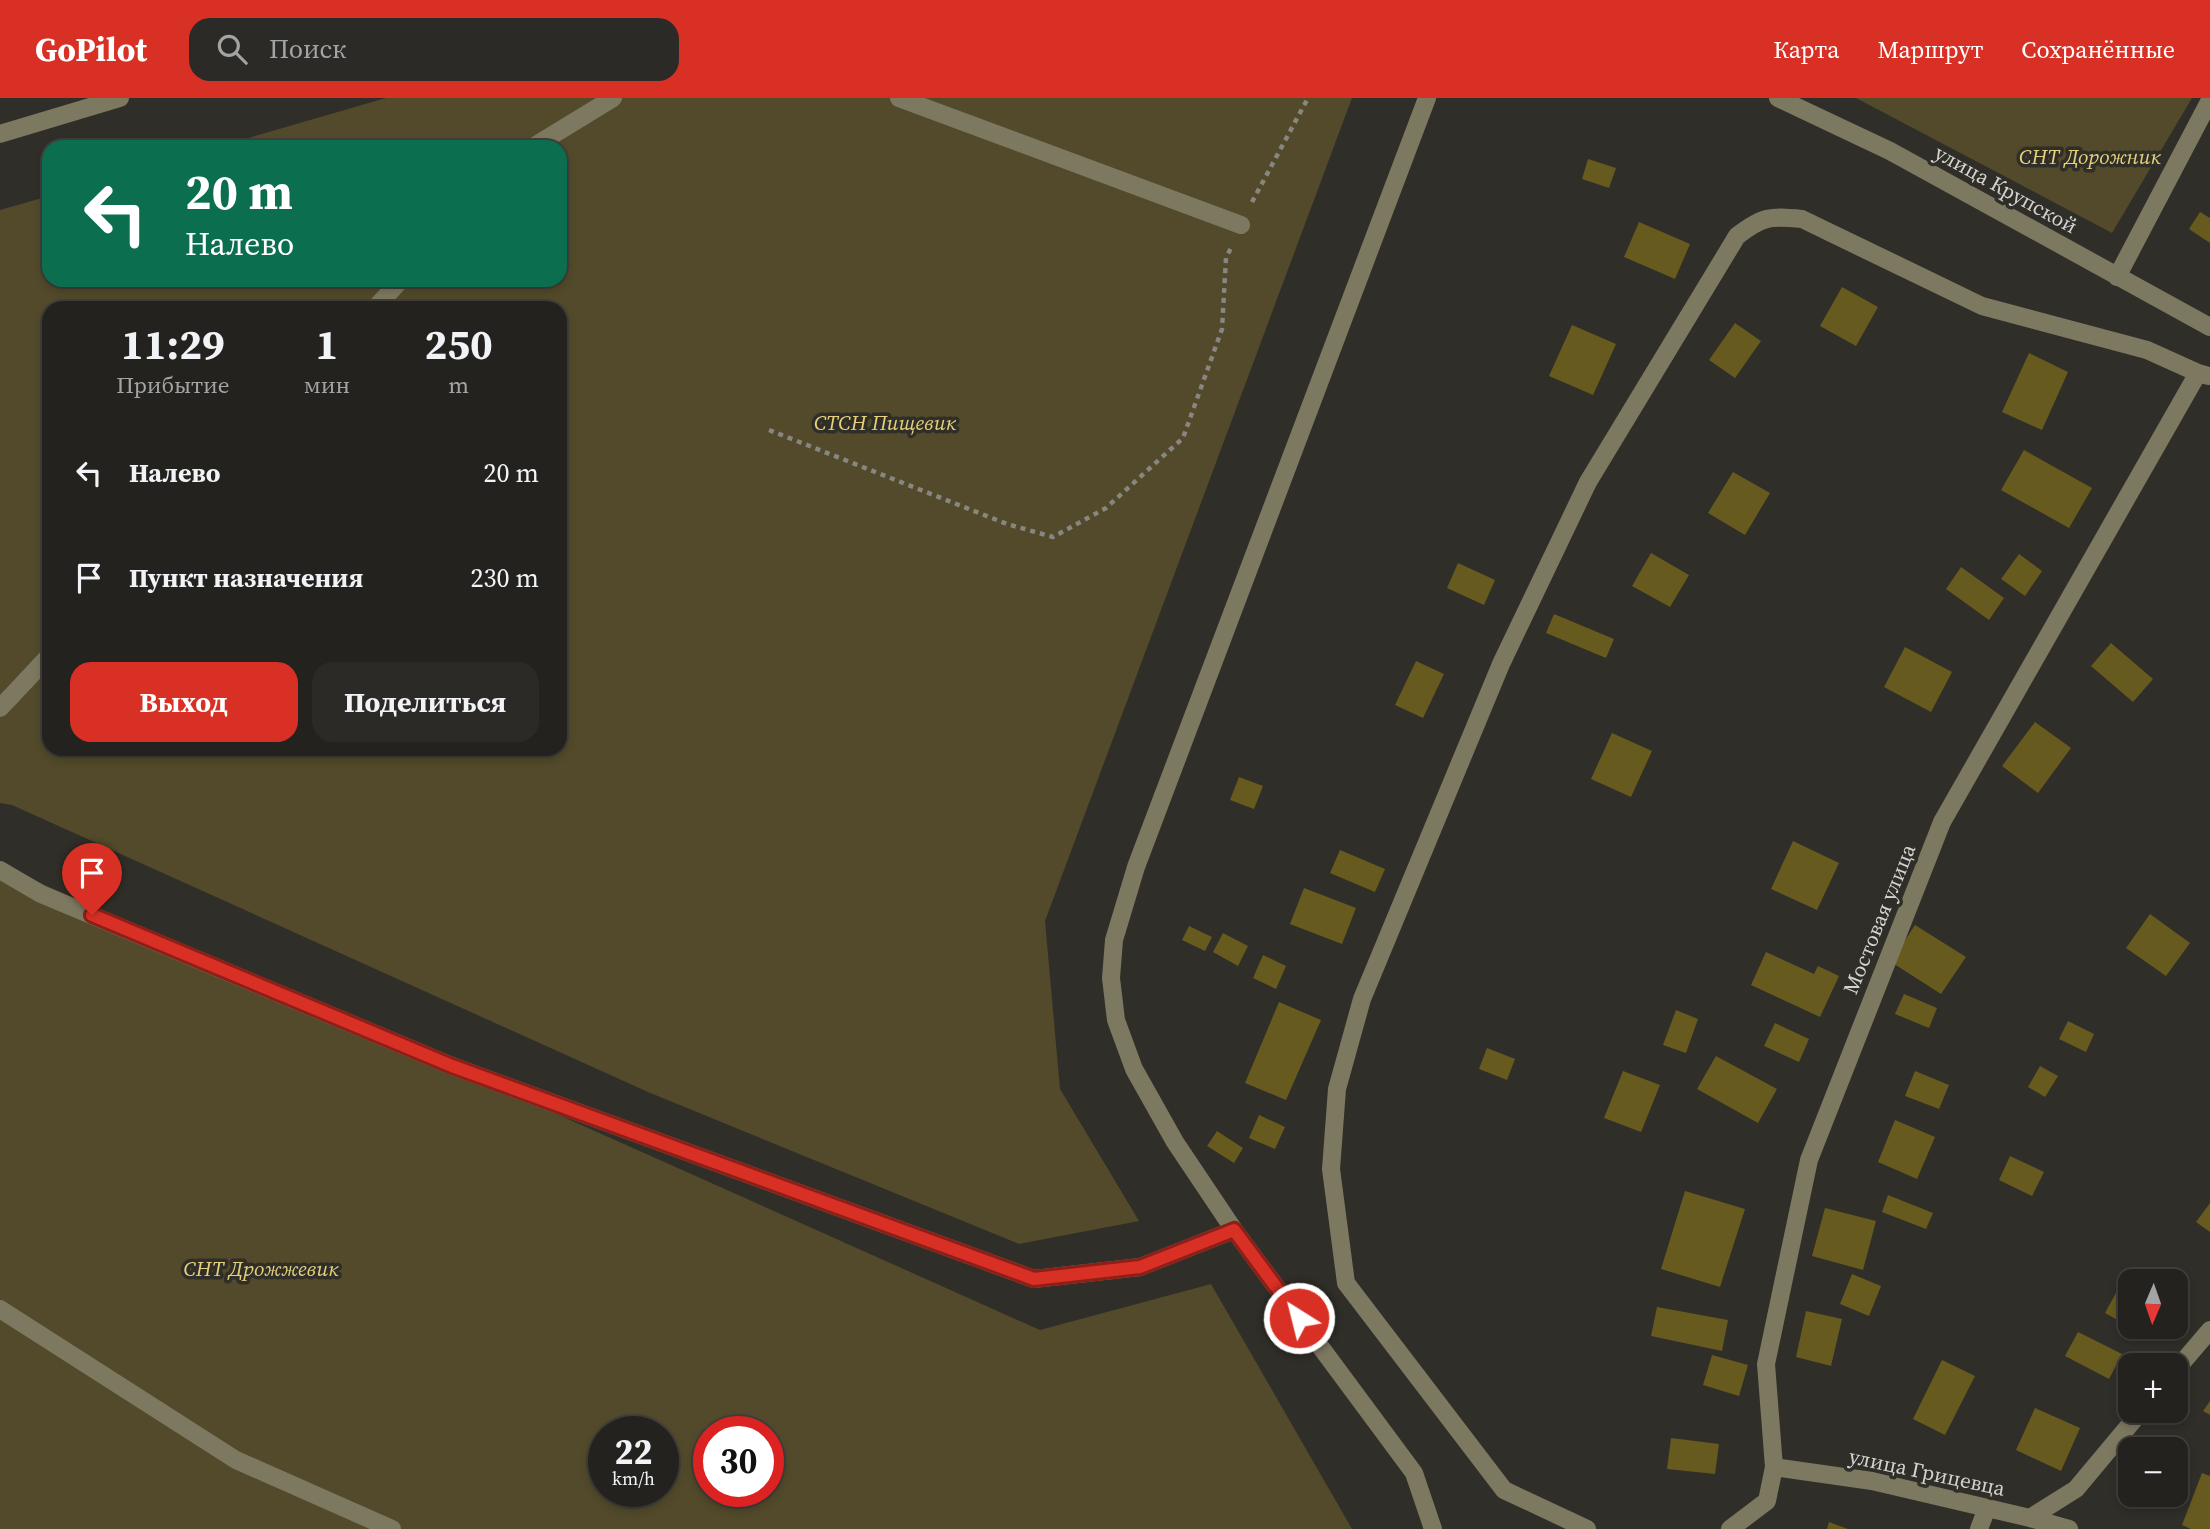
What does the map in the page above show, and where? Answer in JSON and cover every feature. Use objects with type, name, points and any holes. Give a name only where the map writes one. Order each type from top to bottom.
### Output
[{"type":"street","points":[[0,134],[120,98]]},
{"type":"street","points":[[544,140],[613,98]]},
{"type":"street","points":[[899,98],[1241,225]]},
{"type":"street","points":[[1427,98],[1136,867],[1114,940],[1111,978],[1116,1020],[1134,1069],[1175,1142],[1234,1230],[1414,1474],[1433,1529]]},
{"type":"street","name":"улица Крупской","points":[[1777,98],[1890,151],[2210,327]]},
{"type":"street","points":[[2117,277],[2210,100]]},
{"type":"street","points":[[1578,1527],[1504,1490],[1346,1283],[1331,1170],[1337,1089],[1362,999],[1501,664],[1588,482],[1737,236],[1757,220],[1779,217],[1802,219],[1982,306],[2147,350],[2204,375]]},
{"type":"street","points":[[382,301],[394,287]]},
{"type":"street","name":"Мостовая улица","points":[[1730,1529],[1767,1501],[1774,1467],[1766,1364],[1808,1160],[1942,822],[2204,375]]},
{"type":"street","points":[[0,709],[42,664]]},
{"type":"street","points":[[0,870],[41,894],[452,1066],[1034,1279],[1140,1267],[1234,1230]]},
{"type":"street","points":[[0,1309],[236,1460],[391,1529]]},
{"type":"street","points":[[2188,1356],[2210,1330]]},
{"type":"street","points":[[2031,1518],[2076,1489],[2131,1423]]},
{"type":"street","name":"улица Грицевца","points":[[1774,1467],[1872,1481],[2069,1529]]},
{"type":"street","points":[[1979,1529],[1987,1508]]},
{"type":"path","points":[[769,430],[1007,524],[1053,537],[1106,508],[1183,438],[1222,330],[1226,258],[1261,184],[1308,98]]},
{"type":"green space","name":"СТСН Пищевик","points":[[386,98],[1352,98],[1045,921],[1060,1089],[1139,1221],[1019,1244],[648,1092],[12,805],[0,803],[0,210],[42,198],[42,287],[567,287],[567,140],[241,140]]},
{"type":"green space","name":"СНТ Дорожник","points":[[1856,98],[2192,98],[2112,233]]},
{"type":"green space","name":"СНТ Дрожжевик","points":[[0,865],[1040,1330],[1211,1284],[1352,1529],[0,1529]]},
{"type":"building","points":[[1588,159],[1616,168],[1609,188],[1582,179]]},
{"type":"building","points":[[2200,212],[2210,218],[2210,243],[2189,229]]},
{"type":"building","points":[[1639,222],[1690,244],[1675,279],[1624,257]]},
{"type":"building","points":[[1842,287],[1878,307],[1856,346],[1820,326]]},
{"type":"building","points":[[1735,323],[1761,341],[1735,378],[1709,360]]},
{"type":"building","points":[[1572,325],[1616,344],[1593,395],[1549,376]]},
{"type":"building","points":[[2029,353],[2068,372],[2042,430],[2002,412]]},
{"type":"building","points":[[2024,450],[2092,488],[2069,528],[2001,490]]},
{"type":"building","points":[[1733,472],[1770,493],[1745,535],[1708,513]]},
{"type":"building","points":[[1651,553],[1689,575],[1670,607],[1632,586]]},
{"type":"building","points":[[2019,554],[2042,571],[2025,596],[2001,579]]},
{"type":"building","points":[[1458,563],[1495,580],[1484,605],[1447,588]]},
{"type":"building","points":[[1961,567],[2004,598],[1989,620],[1946,589]]},
{"type":"building","points":[[1554,614],[1614,639],[1606,658],[1546,633]]},
{"type":"building","points":[[2111,643],[2153,679],[2133,702],[2091,666]]},
{"type":"building","points":[[1905,647],[1952,672],[1931,712],[1884,687]]},
{"type":"building","points":[[1416,661],[1444,674],[1423,718],[1395,705]]},
{"type":"building","points":[[2035,722],[2071,748],[2038,793],[2002,766]]},
{"type":"building","points":[[1612,733],[1652,751],[1631,797],[1591,779]]},
{"type":"building","points":[[1239,777],[1263,786],[1254,809],[1230,800]]},
{"type":"building","points":[[1793,841],[1839,863],[1817,910],[1771,889]]},
{"type":"building","points":[[1340,850],[1385,869],[1375,892],[1330,873]]},
{"type":"building","points":[[1304,888],[1356,908],[1342,944],[1290,924]]},
{"type":"building","points":[[2150,914],[2190,943],[2166,976],[2126,948]]},
{"type":"building","points":[[1915,925],[1966,957],[1941,994],[1891,962]]},
{"type":"building","points":[[1189,926],[1212,937],[1205,951],[1182,940]]},
{"type":"building","points":[[1223,933],[1248,946],[1238,966],[1213,952]]},
{"type":"building","points":[[1766,952],[1814,974],[1818,966],[1839,976],[1820,1017],[1751,985]]},
{"type":"building","points":[[1263,955],[1286,966],[1276,989],[1253,978]]},
{"type":"building","points":[[1904,994],[1937,1008],[1929,1028],[1895,1014]]},
{"type":"building","points":[[1279,1002],[1321,1020],[1286,1100],[1245,1083]]},
{"type":"building","points":[[1676,1010],[1698,1019],[1686,1053],[1663,1045]]},
{"type":"building","points":[[2068,1021],[2094,1034],[2086,1052],[2059,1039]]},
{"type":"building","points":[[1775,1023],[1809,1039],[1799,1062],[1764,1046]]},
{"type":"building","points":[[1487,1048],[1515,1059],[1507,1080],[1479,1069]]},
{"type":"building","points":[[1716,1056],[1777,1089],[1758,1123],[1697,1089]]},
{"type":"building","points":[[2040,1066],[2058,1076],[2045,1097],[2028,1087]]},
{"type":"building","points":[[1623,1071],[1660,1085],[1641,1132],[1604,1118]]},
{"type":"building","points":[[1915,1071],[1949,1085],[1939,1109],[1905,1096]]},
{"type":"building","points":[[1259,1115],[1285,1127],[1275,1149],[1249,1138]]},
{"type":"building","points":[[1895,1120],[1935,1137],[1917,1179],[1878,1162]]},
{"type":"building","points":[[1217,1131],[1243,1148],[1234,1163],[1207,1146]]},
{"type":"building","points":[[2010,1156],[2044,1172],[2032,1196],[1999,1180]]},
{"type":"building","points":[[1685,1191],[1745,1209],[1720,1287],[1661,1269]]},
{"type":"building","points":[[1888,1195],[1933,1213],[1926,1229],[1882,1212]]},
{"type":"building","points":[[2210,1203],[2210,1232],[2196,1222]]},
{"type":"building","points":[[1825,1208],[1876,1221],[1863,1270],[1812,1256]]},
{"type":"building","points":[[1852,1274],[1881,1286],[1869,1316],[1840,1304]]},
{"type":"building","points":[[2118,1289],[2118,1320],[2105,1313]]},
{"type":"building","points":[[1657,1307],[1728,1320],[1722,1351],[1651,1336]]},
{"type":"building","points":[[1806,1311],[1842,1319],[1831,1366],[1796,1357]]},
{"type":"building","points":[[2078,1332],[2120,1353],[2109,1379],[2065,1356]]},
{"type":"building","points":[[1712,1355],[1748,1365],[1739,1396],[1703,1385]]},
{"type":"building","points":[[1942,1360],[1975,1376],[1945,1435],[1913,1419]]},
{"type":"building","points":[[2210,1401],[2210,1415],[2203,1411]]},
{"type":"building","points":[[2035,1408],[2080,1428],[2061,1471],[2016,1450]]},
{"type":"building","points":[[1671,1438],[1719,1444],[1715,1474],[1667,1469]]},
{"type":"building","points":[[2202,1473],[2210,1476],[2210,1529],[2191,1529],[2182,1525]]},
{"type":"building","points":[[1829,1522],[1848,1529],[1827,1529]]},
{"type":"route","points":[[92,915],[452,1066],[1034,1279],[1140,1267],[1234,1230],[1299,1318]]}]
